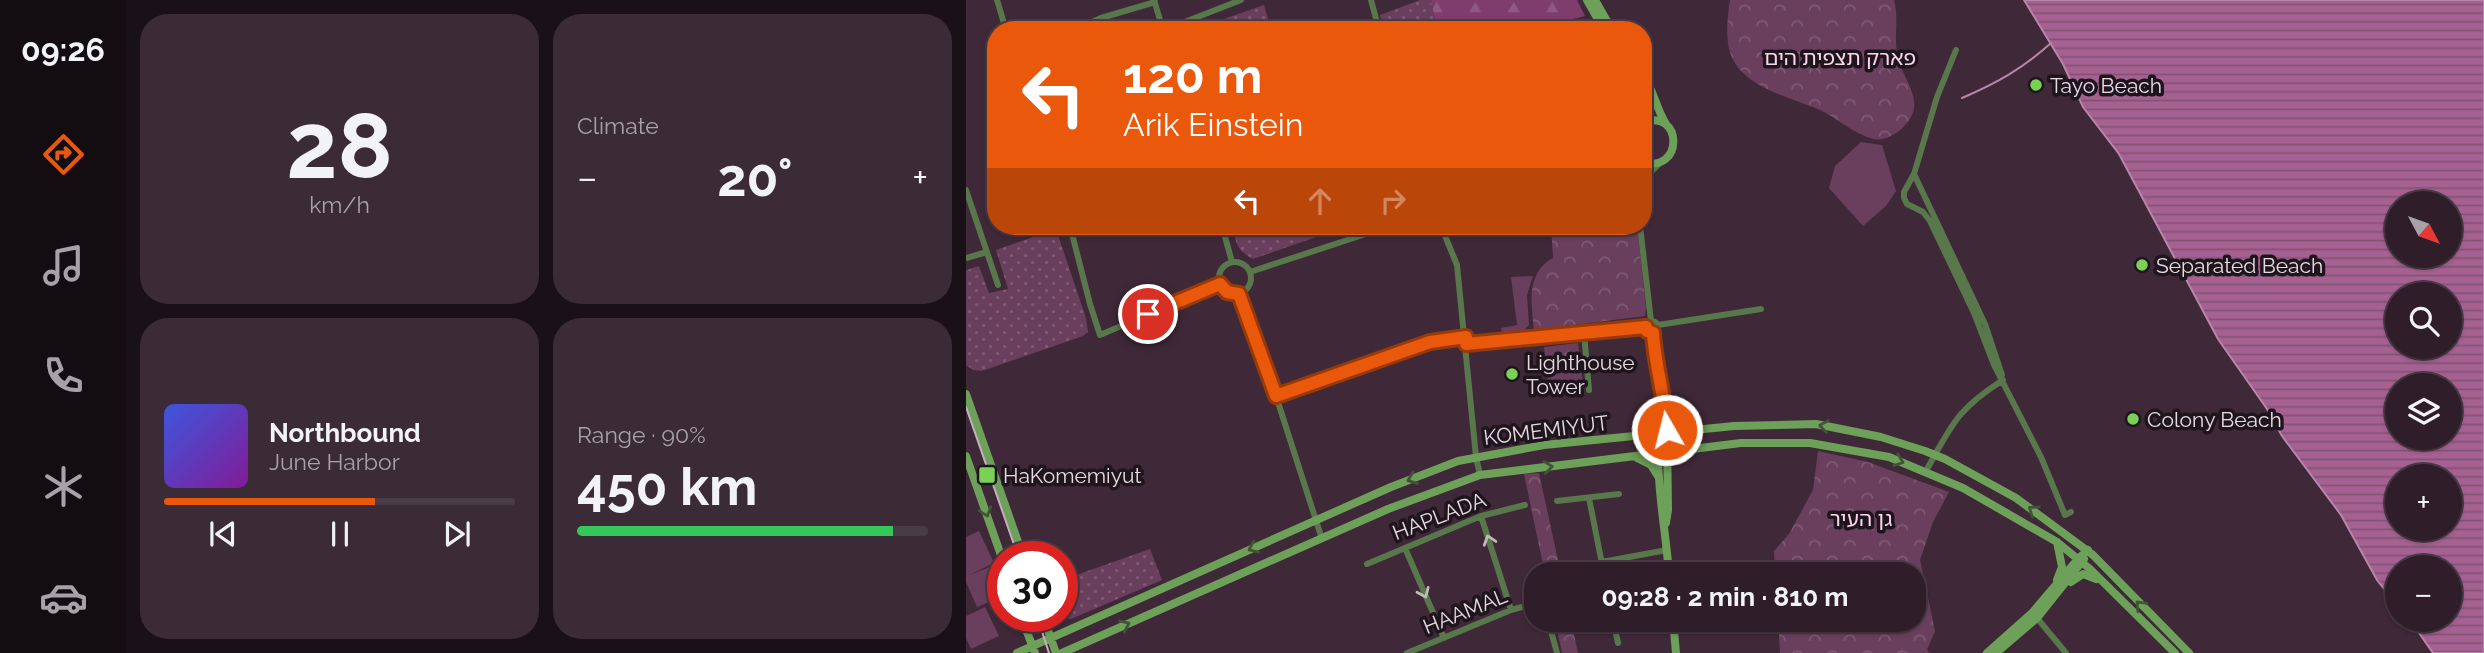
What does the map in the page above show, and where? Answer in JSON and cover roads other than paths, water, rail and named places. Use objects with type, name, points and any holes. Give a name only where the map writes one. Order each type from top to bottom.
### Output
[{"type":"main road","points":[[1587,0],[1599,21]]},
{"type":"main road","points":[[1595,0],[1607,21]]},
{"type":"main road","points":[[1652,90],[1660,114],[1672,133],[1674,146],[1661,162],[1652,162]]},
{"type":"main road","points":[[1652,120],[1666,124]]},
{"type":"main road","points":[[966,394],[1018,541]]},
{"type":"main road","points":[[1634,437],[1662,413],[1688,431]]},
{"type":"main road","name":"KOMEMIYUT","points":[[1078,626],[1391,487],[1476,457],[1544,445],[1734,426],[1816,425],[1881,437],[1935,455],[2016,498],[2088,550],[2189,653]]},
{"type":"main road","points":[[1667,434],[1665,526],[1668,562]]},
{"type":"main road","name":"KOMEMIYUT","points":[[1062,653],[1411,499],[1480,475],[1741,443],[1810,443],[1889,457],[1926,471],[1992,502],[2057,542],[2113,591]]},
{"type":"main road","points":[[1668,471],[1675,459],[1686,450]]},
{"type":"main road","points":[[1658,454],[1661,509],[1665,526]]},
{"type":"main road","points":[[966,456],[996,541]]},
{"type":"main road","points":[[1634,457],[1651,466],[1658,476]]},
{"type":"main road","points":[[2055,591],[2062,566],[2057,542]]},
{"type":"main road","points":[[1996,653],[2037,618],[2088,550]]},
{"type":"main road","points":[[1987,653],[2055,591],[2082,574],[2093,576],[2113,591],[2175,653]]},
{"type":"main road","points":[[1016,653],[1024,640],[1023,632]]},
{"type":"main road","points":[[1027,632],[1033,649]]},
{"type":"main road","points":[[1048,632],[1056,653]]},
{"type":"main road","name":"KOMEMIYUT","points":[[1016,653],[1033,649],[1065,632]]},
{"type":"main road","points":[[1674,632],[1676,653]]},
{"type":"street","points":[[997,0],[1003,21]]},
{"type":"street","points":[[1186,21],[1241,0]]},
{"type":"street","points":[[1371,0],[1377,21]]},
{"type":"street","points":[[1096,21],[1154,1],[1160,21]]},
{"type":"street","points":[[1956,50],[1937,97],[1904,198],[1907,204],[1927,216],[2065,515],[2071,512]]},
{"type":"street","points":[[1652,169],[1661,162]]},
{"type":"street","points":[[1914,174],[1985,324],[2003,380]]},
{"type":"street","points":[[1905,191],[1916,188],[1923,193]]},
{"type":"street","points":[[966,190],[998,285]]},
{"type":"street","points":[[1072,235],[1100,335],[1220,284]]},
{"type":"street","points":[[1224,235],[1232,262]]},
{"type":"street","points":[[1250,272],[1363,235]]},
{"type":"street","points":[[1445,235],[1457,265],[1480,475]]},
{"type":"street","points":[[1276,396],[1430,342],[1584,334],[1646,327],[1651,321],[1641,235]]},
{"type":"street","points":[[966,258],[987,252]]},
{"type":"street","points":[[1232,262],[1244,265],[1250,272],[1248,288],[1239,294],[1227,292],[1220,284],[1223,268],[1232,262]]},
{"type":"street","points":[[1239,294],[1276,396],[1322,539]]},
{"type":"street","points":[[1651,321],[1658,325],[1761,309]]},
{"type":"street","points":[[1653,333],[1657,331],[1658,325]]},
{"type":"street","points":[[1646,327],[1647,331],[1653,333]]},
{"type":"street","points":[[1653,333],[1667,434]]},
{"type":"street","points":[[1584,334],[1589,390]]},
{"type":"street","points":[[1926,471],[1948,429],[1962,411],[2003,380]]},
{"type":"street","points":[[1658,454],[1657,435],[1662,413]]},
{"type":"street","points":[[1557,501],[1619,494]]},
{"type":"street","points":[[1589,498],[1602,562],[1667,550]]},
{"type":"street","name":"HAPLADA","points":[[1367,564],[1481,516],[1525,505]]},
{"type":"street","points":[[1481,516],[1511,610]]},
{"type":"street","points":[[1405,548],[1444,638]]},
{"type":"street","name":"HAAMAL","points":[[1409,653],[1524,607]]},
{"type":"street","points":[[2037,618],[2066,653]]},
{"type":"street","points":[[1552,632],[1558,653]]},
{"type":"street","points":[[1616,632],[1618,643]]},
{"type":"waterway","points":[[1962,98],[2009,75],[2051,43]]},
{"type":"tram line","points":[[966,407],[1013,541]]},
{"type":"tram line","points":[[1042,632],[1049,653]]},
{"type":"place","name":"Tayo Beach","points":[[2036,85]]},
{"type":"place","name":"Separated Beach","points":[[2142,265]]},
{"type":"place","name":"Lighthouse Tower","points":[[1512,374]]},
{"type":"place","name":"Colony Beach","points":[[2133,419]]},
{"type":"place","name":"HaKomemiyut","points":[[987,475]]},
{"type":"park label","name":"פארק תצפית הים","points":[[1840,57]]},
{"type":"park label","name":"גן העיר","points":[[1861,518]]}]
